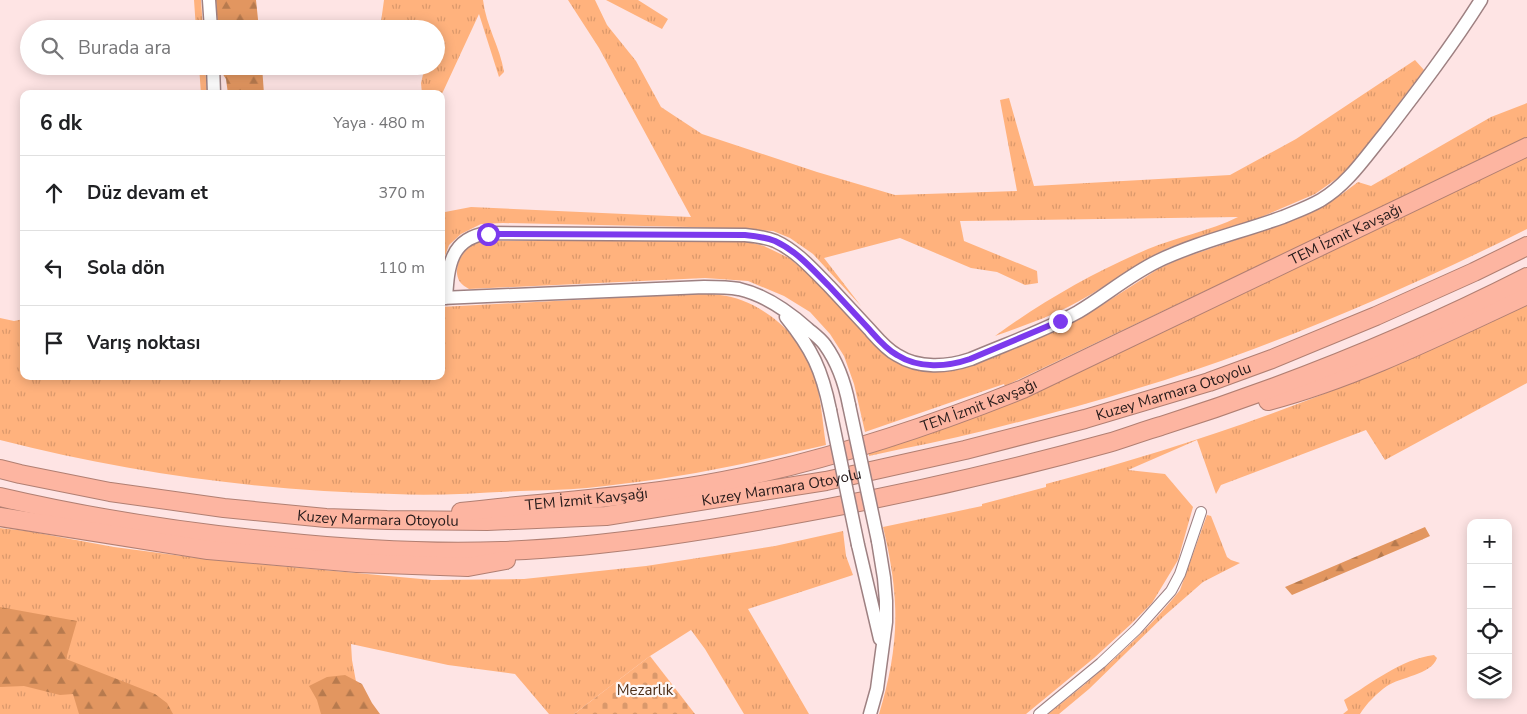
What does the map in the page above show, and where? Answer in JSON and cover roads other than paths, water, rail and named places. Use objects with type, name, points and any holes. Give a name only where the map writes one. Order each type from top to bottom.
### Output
[{"type":"highway","name":"TEM İzmit Kavşağı","points":[[387,520],[524,504],[605,498],[683,488],[734,479],[873,443],[982,406],[1023,389],[1527,147]]},
{"type":"highway","name":"Kuzey Marmara Otoyolu","points":[[0,468],[20,474],[110,492],[224,508],[326,518],[487,521],[606,516],[826,481],[1025,436],[1086,419],[1201,384],[1272,359],[1376,316],[1527,246]]},
{"type":"highway","name":"Kuzey Marmara Otoyolu","points":[[0,497],[124,522],[218,536],[323,546],[442,552],[500,551],[578,546],[666,536],[862,502],[1028,465],[1113,442],[1306,376],[1414,332],[1527,277]]},
{"type":"highway","points":[[1113,442],[1304,391],[1392,356],[1527,295]]},
{"type":"highway","points":[[0,517],[208,550],[358,563],[468,567],[578,546]]},
{"type":"street","points":[[209,0],[210,20]]},
{"type":"street","points":[[445,291],[450,261],[462,245],[477,235],[735,235],[762,237],[774,241],[798,256],[875,336],[897,355],[910,362],[923,365],[955,364],[1060,321],[1156,262],[1171,255],[1300,210],[1337,189],[1360,165],[1403,110],[1464,28],[1481,0]]},
{"type":"street","points":[[213,75],[214,90]]},
{"type":"street","points":[[445,298],[723,287],[739,289],[775,304],[824,343],[836,362],[845,385],[878,541],[886,601],[886,622],[877,689],[870,714]]},
{"type":"street","points":[[775,304],[800,334],[814,357],[825,385],[858,545],[882,649]]},
{"type":"street","points":[[1039,714],[1101,663],[1137,629],[1171,591],[1180,574],[1201,512]]},
{"type":"park label","name":"Mezarlık","points":[[645,690]]}]
